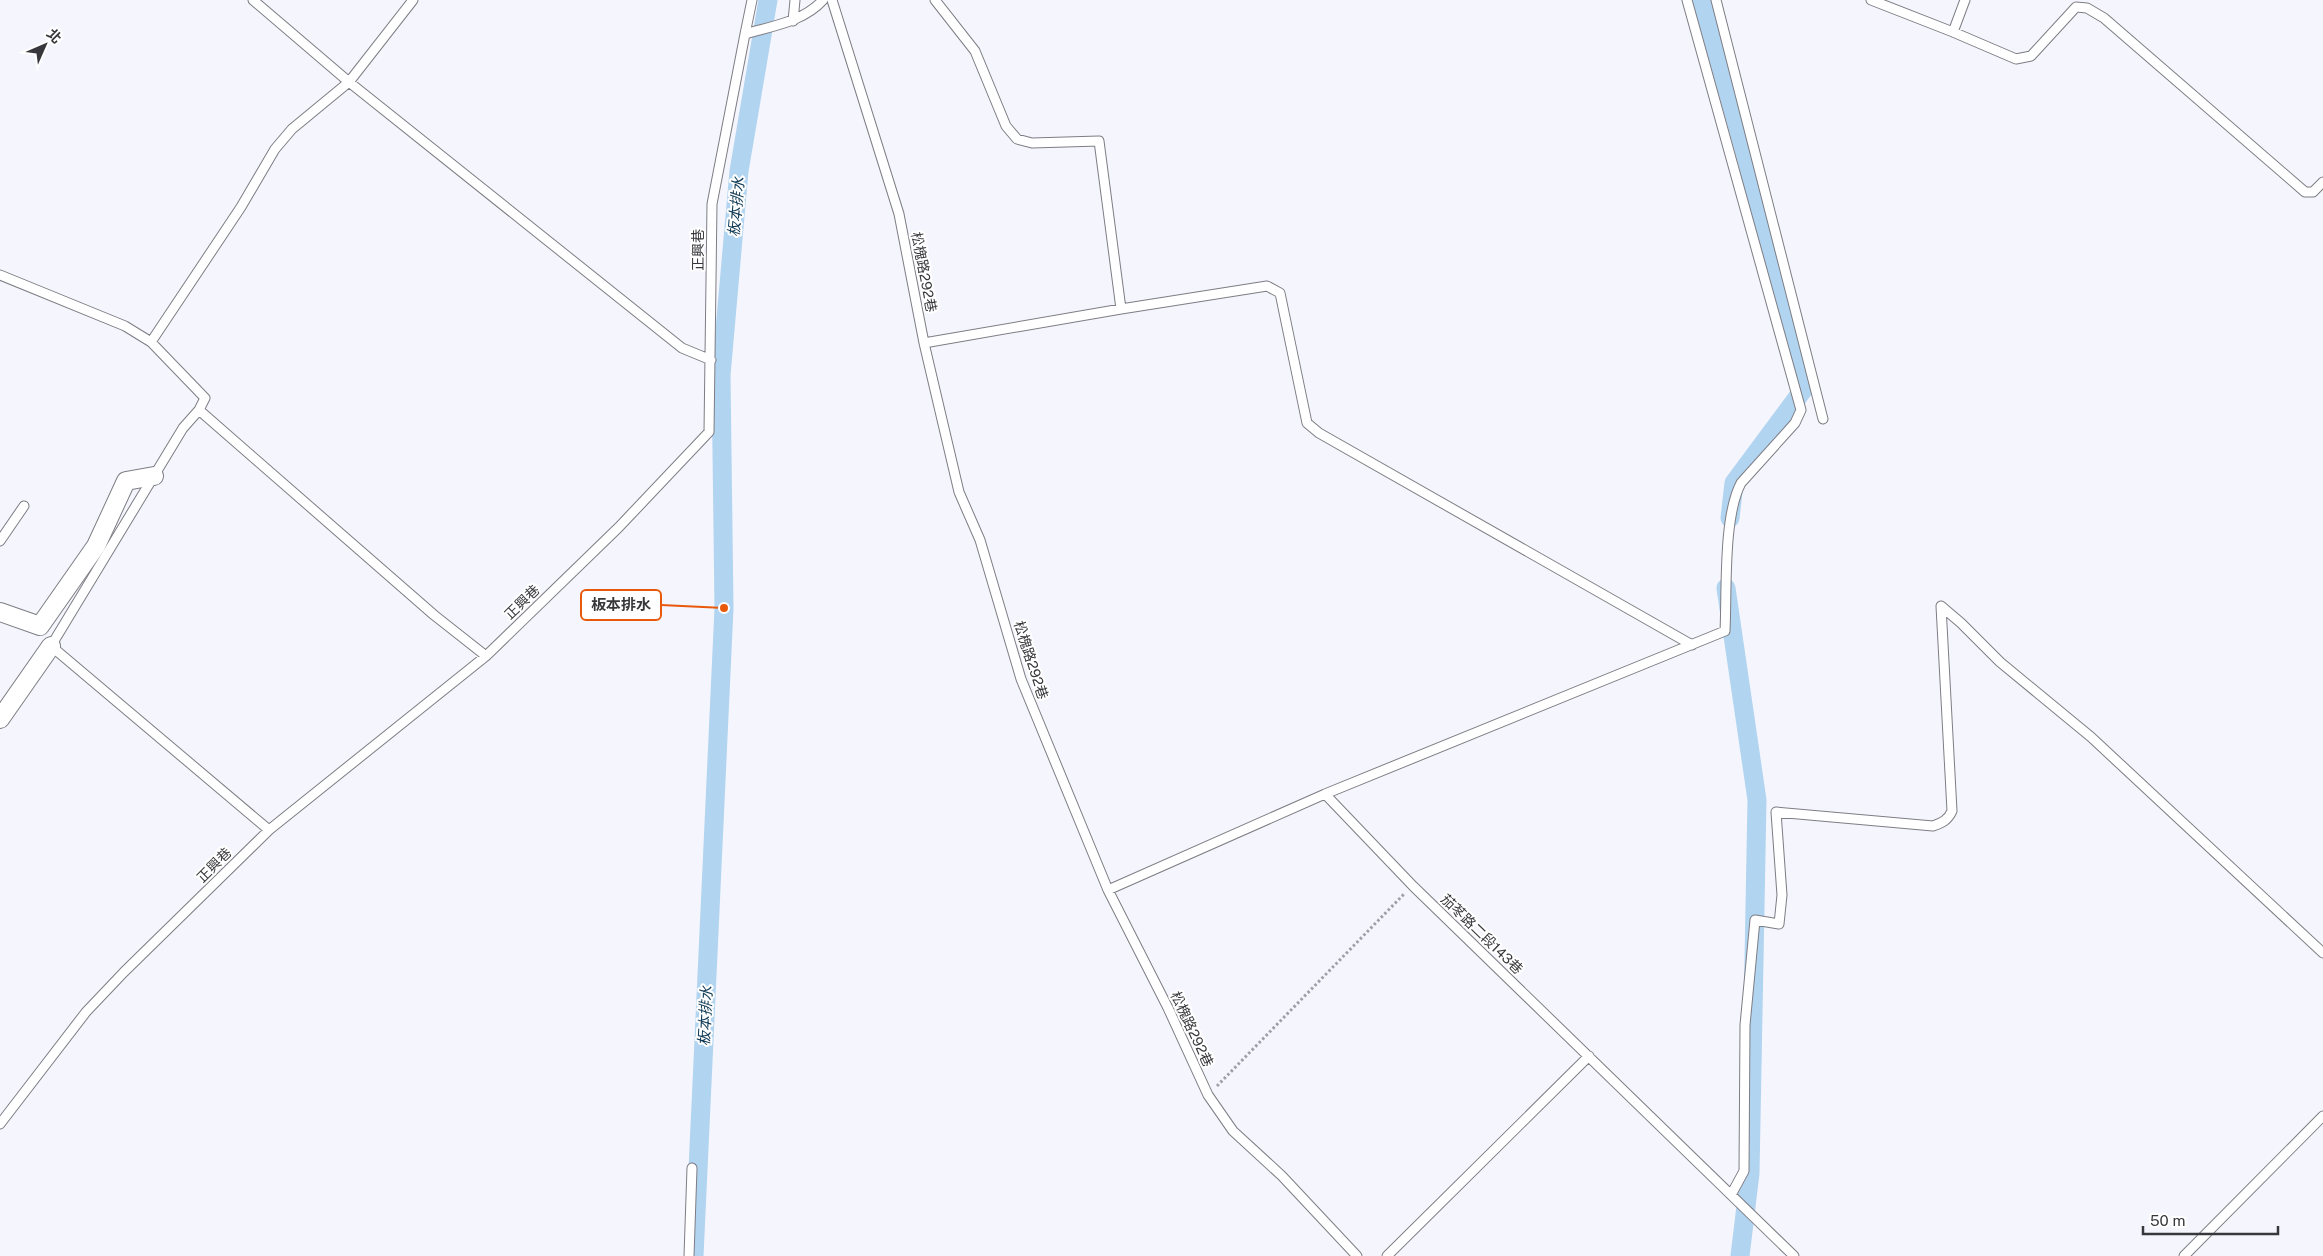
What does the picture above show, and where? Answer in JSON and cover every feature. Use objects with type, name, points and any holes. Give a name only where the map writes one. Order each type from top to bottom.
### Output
[{"type":"street","points":[[0,612],[40,626],[96,546],[126,481],[154,476]]},
{"type":"street","points":[[0,719],[51,646]]},
{"type":"lane","points":[[253,0],[349,82],[682,348],[711,360]]},
{"type":"lane","points":[[151,342],[241,207],[275,149],[292,129],[349,82],[413,0]]},
{"type":"lane","name":"正興巷","points":[[0,1124],[86,1012],[124,972],[269,830],[486,656],[619,528],[709,432],[712,204],[750,32],[752,0]]},
{"type":"lane","points":[[793,20],[795,0]]},
{"type":"lane","points":[[750,32],[793,20],[816,8],[822,0]]},
{"type":"lane","name":"松槐路292巷","points":[[832,0],[899,214],[924,343],[959,492],[980,540],[1021,679],[1108,890],[1168,1008],[1208,1096],[1233,1131],[1282,1176],[1357,1256]]},
{"type":"lane","points":[[935,0],[975,51],[1006,126],[1017,139],[1032,143],[1099,141],[1121,309]]},
{"type":"lane","points":[[1108,890],[1325,794],[1725,631],[1730,513],[1736,493],[1741,483],[1794,423],[1801,410],[1687,0]]},
{"type":"lane","points":[[1716,0],[1823,419]]},
{"type":"lane","points":[[1872,0],[2016,59],[2031,56],[2076,7],[2087,8],[2104,18],[2167,71],[2305,192],[2313,192],[2323,182]]},
{"type":"lane","points":[[1953,32],[1965,0]]},
{"type":"lane","points":[[0,275],[124,326],[151,342],[205,398],[199,410],[184,428],[154,476],[51,646],[269,830]]},
{"type":"lane","points":[[924,343],[1267,286],[1280,293],[1307,423],[1319,433],[1692,645]]},
{"type":"lane","points":[[199,410],[434,615],[486,656]]},
{"type":"lane","points":[[0,540],[24,506]]},
{"type":"lane","points":[[1731,1194],[1744,1171],[1745,1025],[1755,920],[1779,924],[1781,905],[1780,840],[1776,812],[1933,826],[1940,824],[1950,815],[1952,811],[1941,606],[2000,662],[2091,737],[2323,953]]},
{"type":"lane","name":"茄苳路二段143巷","points":[[1325,794],[1413,886],[1794,1256]]},
{"type":"lane","points":[[1387,1256],[1590,1056]]},
{"type":"lane","points":[[2184,1256],[2323,1116]]},
{"type":"lane","points":[[689,1256],[692,1168]]},
{"type":"path","points":[[1208,1096],[1413,886]]},
{"type":"waterway","name":"板本排水","points":[[694,1256],[724,608],[721,375],[739,171],[768,0]]},
{"type":"waterway","points":[[1702,0],[1747,160],[1803,390],[1734,483],[1730,518]]},
{"type":"waterway","points":[[1726,588],[1757,800],[1750,1173],[1740,1256]]},
{"type":"place","name":"板本排水","points":[[724,608]]}]
